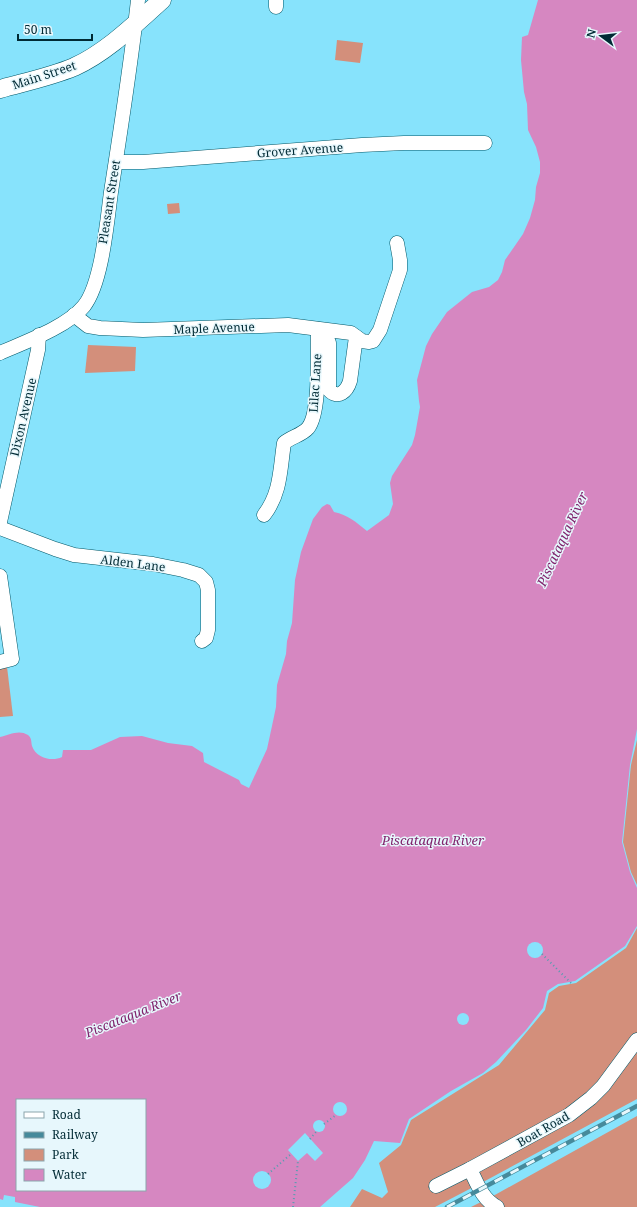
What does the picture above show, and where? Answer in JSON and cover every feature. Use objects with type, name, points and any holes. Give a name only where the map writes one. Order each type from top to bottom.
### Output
[{"type":"main road","name":"Main Street","points":[[0,89],[45,77],[74,66],[102,50],[162,0]]},
{"type":"street","name":"Pleasant Street","points":[[0,353],[39,335],[74,315],[86,302],[95,283],[104,240],[116,162],[138,0]]},
{"type":"street","name":"Grover Avenue","points":[[116,162],[143,162],[404,143],[485,143]]},
{"type":"street","name":"Maple Avenue","points":[[74,315],[88,326],[143,330],[288,325],[352,333],[362,341],[369,342],[373,341],[380,330],[400,270],[397,243]]},
{"type":"street","points":[[321,330],[329,343],[329,390],[335,394],[341,394],[348,388],[356,337]]},
{"type":"street","name":"Lilac Lane","points":[[264,515],[273,502],[278,488],[284,443],[306,430],[311,422],[316,405],[321,330]]},
{"type":"street","name":"Dixon Avenue","points":[[0,522],[38,350],[39,335]]},
{"type":"street","name":"Alden Lane","points":[[0,528],[55,550],[74,555],[153,564],[199,575],[206,582],[208,590],[208,630],[206,638],[202,641]]},
{"type":"street","points":[[0,576],[12,659],[0,662]]},
{"type":"street","name":"Boat Road","points":[[436,1186],[470,1169],[574,1111],[603,1086],[637,1040]]},
{"type":"street","points":[[470,1169],[480,1190],[489,1203],[497,1207]]},
{"type":"path","points":[[542,954],[572,984]]},
{"type":"path","points":[[324,1124],[336,1115]]},
{"type":"path","points":[[310,1139],[316,1132]]},
{"type":"path","points":[[268,1174],[291,1154]]},
{"type":"path","points":[[293,1207],[298,1161]]},
{"type":"green space","points":[[337,40],[363,43],[360,63],[335,60]]},
{"type":"green space","points":[[179,203],[180,213],[168,214],[167,204]]},
{"type":"green space","points":[[88,345],[136,347],[135,371],[85,373]]},
{"type":"green space","points":[[7,667],[13,716],[0,717],[0,668]]},
{"type":"green space","points":[[637,740],[637,885],[631,872],[623,842],[631,765]]},
{"type":"green space","points":[[637,928],[637,1099],[435,1207],[350,1207],[362,1189],[382,1198],[388,1192],[379,1163],[401,1145],[411,1120],[499,1065],[545,1010],[549,993],[559,986],[576,983],[626,948]]},
{"type":"green space","points":[[637,1116],[637,1207],[471,1207],[493,1196]]},
{"type":"water","name":"Piscataqua River","points":[[538,0],[637,0],[637,729],[630,765],[622,842],[630,872],[637,888],[637,926],[625,946],[575,981],[558,984],[547,991],[543,1008],[526,1030],[496,1062],[483,1073],[451,1091],[409,1119],[400,1143],[374,1141],[365,1160],[353,1178],[320,1207],[0,1207],[0,737],[14,733],[25,733],[30,737],[34,750],[41,756],[49,759],[62,757],[63,750],[91,750],[120,737],[142,736],[168,743],[192,746],[203,753],[204,762],[239,780],[241,784],[249,788],[267,749],[276,707],[277,685],[286,654],[287,641],[292,623],[295,580],[301,552],[313,519],[322,507],[327,504],[330,505],[334,512],[348,517],[367,531],[389,515],[393,504],[390,483],[392,476],[412,445],[415,435],[420,407],[417,380],[426,346],[432,334],[447,312],[472,292],[489,287],[498,280],[505,260],[523,234],[530,218],[540,173],[540,162],[536,147],[528,130],[527,104],[524,92],[521,60],[522,37],[528,35]]},
{"type":"pier","points":[[535,942],[542,947],[543,950],[538,957],[535,958],[528,953],[527,950],[532,943]]},
{"type":"pier","points":[[461,1013],[465,1013],[469,1019],[465,1025],[461,1025],[457,1021],[457,1017]]},
{"type":"pier","points":[[337,1102],[343,1102],[347,1106],[347,1112],[343,1116],[337,1116],[333,1112],[333,1106]]},
{"type":"pier","points":[[317,1120],[321,1120],[325,1126],[321,1132],[317,1132],[313,1128],[313,1124]]},
{"type":"pier","points":[[305,1133],[323,1153],[315,1161],[307,1153],[298,1161],[288,1150]]},
{"type":"pier","points":[[262,1171],[268,1174],[271,1180],[268,1186],[262,1189],[256,1186],[253,1180],[256,1174]]},
{"type":"pier","points":[[4,1195],[15,1197],[15,1202],[40,1207],[0,1207],[0,1199],[3,1200]]},
{"type":"railway","points":[[447,1207],[637,1106]]}]
